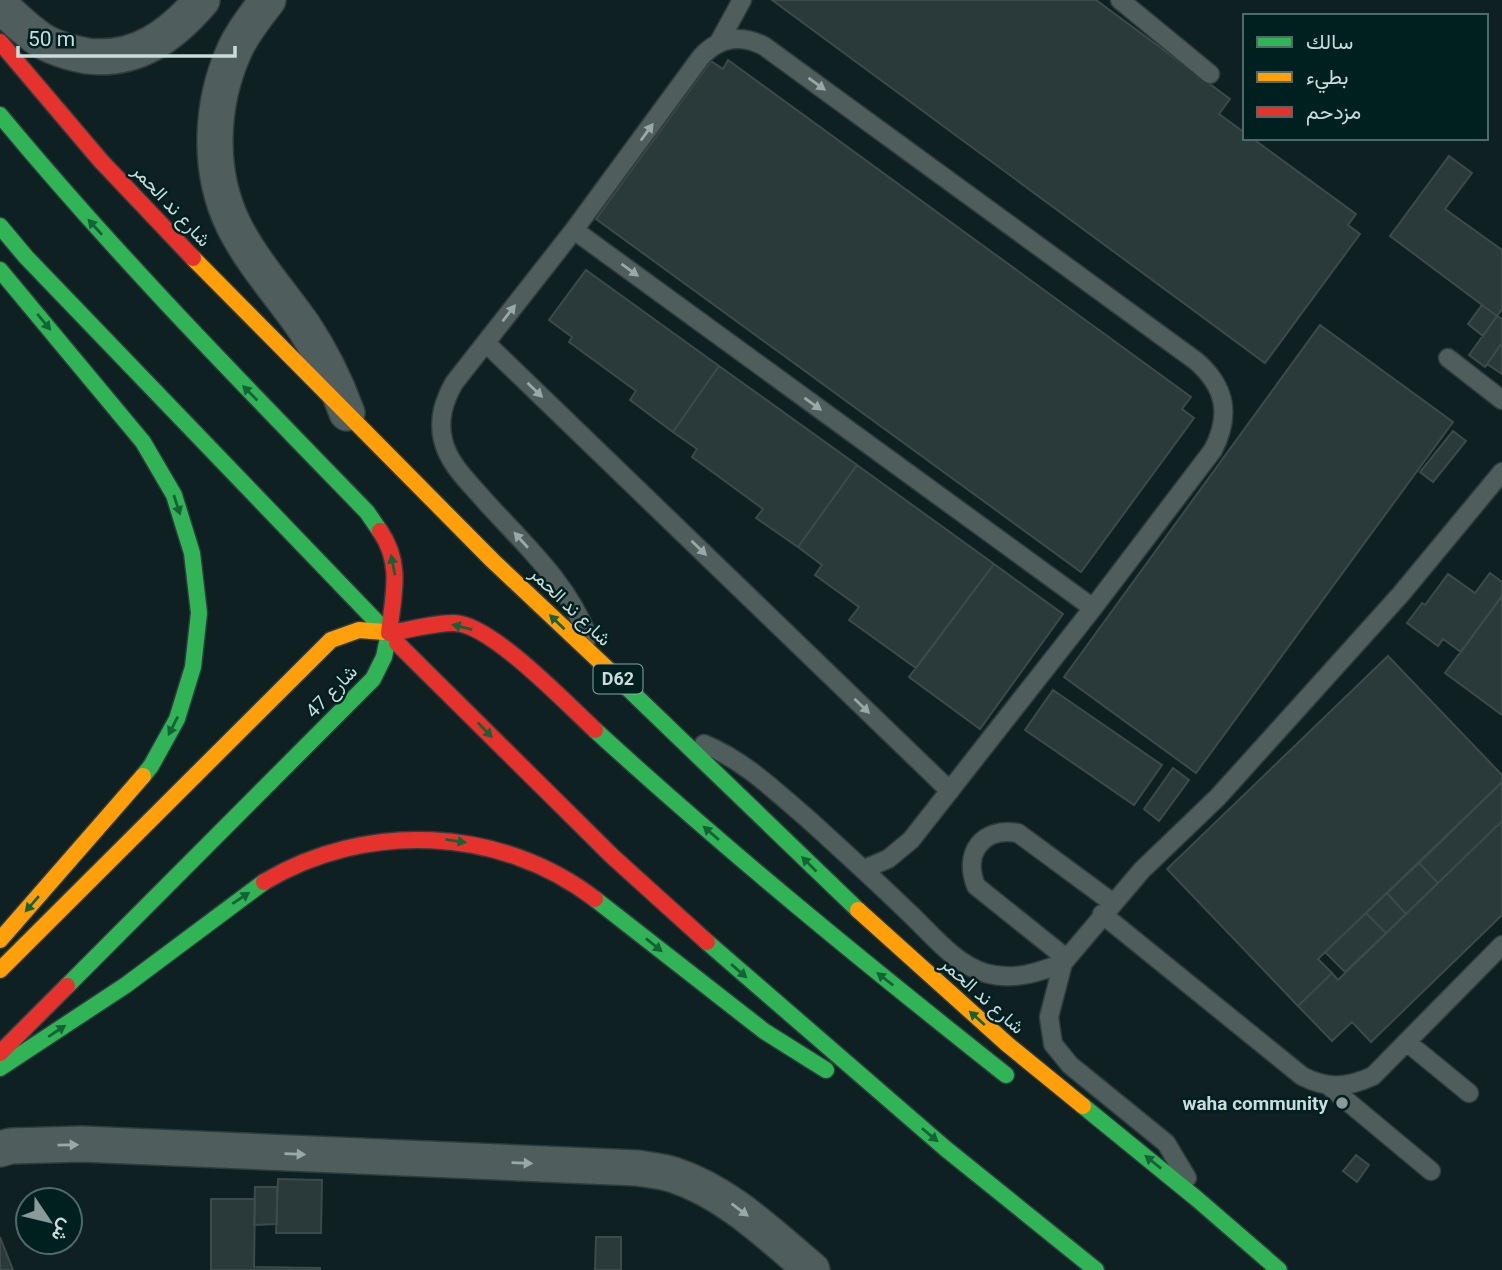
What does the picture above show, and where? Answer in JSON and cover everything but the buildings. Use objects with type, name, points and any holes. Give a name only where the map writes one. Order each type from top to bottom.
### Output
[{"type":"main road","name":"شارع ند الحمر","points":[[0,42],[101,161],[228,296],[348,417],[833,888],[1007,1044],[1198,1199],[1279,1270]]},
{"type":"main road","points":[[0,115],[52,179],[153,291],[367,512],[387,541],[396,569],[389,633]]},
{"type":"main road","points":[[0,226],[26,257],[389,633],[614,858],[706,943],[895,1107],[1096,1270]]},
{"type":"main road","points":[[0,270],[136,432],[149,452],[173,495],[192,552],[199,613],[193,667],[177,719],[151,766],[0,940]]},
{"type":"main road","points":[[389,633],[457,623],[483,634],[517,658],[662,790],[826,932],[1023,1089]]},
{"type":"main road","name":"شارع 47","points":[[0,970],[331,640],[358,629],[389,633],[389,646],[373,679],[0,1053]]},
{"type":"main road","points":[[0,1068],[100,1003],[272,877],[314,857],[359,844],[406,838],[442,839],[512,854],[576,885],[764,1031],[796,1053],[895,1107]]},
{"type":"main road","points":[[1204,1225],[1255,1251]]},
{"type":"street","points":[[0,5],[43,41],[71,54],[101,57],[132,54],[158,41],[202,0]]},
{"type":"street","points":[[268,0],[236,47],[220,91],[214,136],[219,181],[234,225],[324,359],[348,417]]},
{"type":"street","points":[[0,1149],[11,1146],[82,1144],[637,1168],[672,1174],[705,1188],[736,1206],[812,1270]]},
{"type":"lane","points":[[595,658],[582,621],[559,582],[463,476],[447,452],[442,424],[447,396],[454,383],[574,230],[701,57],[719,42],[742,0]]},
{"type":"lane","points":[[1119,0],[1210,74]]},
{"type":"lane","points":[[719,42],[742,38],[764,46],[1196,361],[1213,379],[1223,402],[1221,435],[1213,450],[1093,608],[904,847],[888,859],[864,869]]},
{"type":"lane","points":[[574,230],[1093,608]]},
{"type":"lane","points":[[486,343],[950,791]]},
{"type":"lane","points":[[1448,358],[1502,400]]},
{"type":"lane","points":[[673,730],[716,749],[747,768],[864,869],[960,960],[984,973],[1012,977],[1039,972],[1064,960],[1142,870],[1227,787],[1409,585],[1502,472]]},
{"type":"lane","points":[[1064,960],[976,886],[971,874],[971,862],[982,840],[1005,831],[1018,834],[1302,1076],[1329,1086],[1345,1086],[1373,1076],[1502,946]]},
{"type":"lane","points":[[1064,960],[1049,1017],[1053,1044],[1070,1065],[1166,1143],[1198,1199]]},
{"type":"lane","points":[[1408,1043],[1469,1093]]},
{"type":"lane","points":[[1329,1086],[1431,1171]]},
{"type":"traffic: fast","points":[[0,115],[133,267],[367,512],[380,531]]},
{"type":"traffic: fast","points":[[0,226],[26,257],[397,643]]},
{"type":"traffic: fast","points":[[0,270],[143,442],[174,495],[192,553],[199,613],[193,667],[177,719],[143,776]]},
{"type":"traffic: fast","points":[[67,986],[373,679],[384,657],[389,633],[384,632]]},
{"type":"traffic: fast","points":[[614,675],[858,910]]},
{"type":"traffic: fast","points":[[595,730],[797,906],[1006,1075]]},
{"type":"traffic: fast","points":[[0,1068],[126,985],[264,882]]},
{"type":"traffic: fast","points":[[595,899],[764,1031],[826,1070]]},
{"type":"traffic: fast","points":[[707,942],[946,1149],[1096,1270]]},
{"type":"traffic: fast","points":[[1083,1106],[1279,1270]]},
{"type":"traffic: slow","points":[[193,258],[493,561],[614,675]]},
{"type":"traffic: slow","points":[[0,970],[331,640],[359,630],[384,632]]},
{"type":"traffic: slow","points":[[0,940],[143,776]]},
{"type":"traffic: slow","points":[[858,910],[1007,1044],[1083,1106]]},
{"type":"traffic: jam","points":[[0,42],[101,161],[193,258]]},
{"type":"traffic: jam","points":[[380,531],[392,556],[394,568],[389,633],[446,623],[469,627],[487,636],[528,667],[595,730]]},
{"type":"traffic: jam","points":[[397,643],[612,856],[707,942]]},
{"type":"traffic: jam","points":[[264,882],[303,862],[345,849],[388,841],[432,840],[475,845],[517,857],[558,875],[595,899]]},
{"type":"traffic: jam","points":[[0,1053],[67,986]]},
{"type":"place","name":"waha community","points":[[1342,1103]]}]
